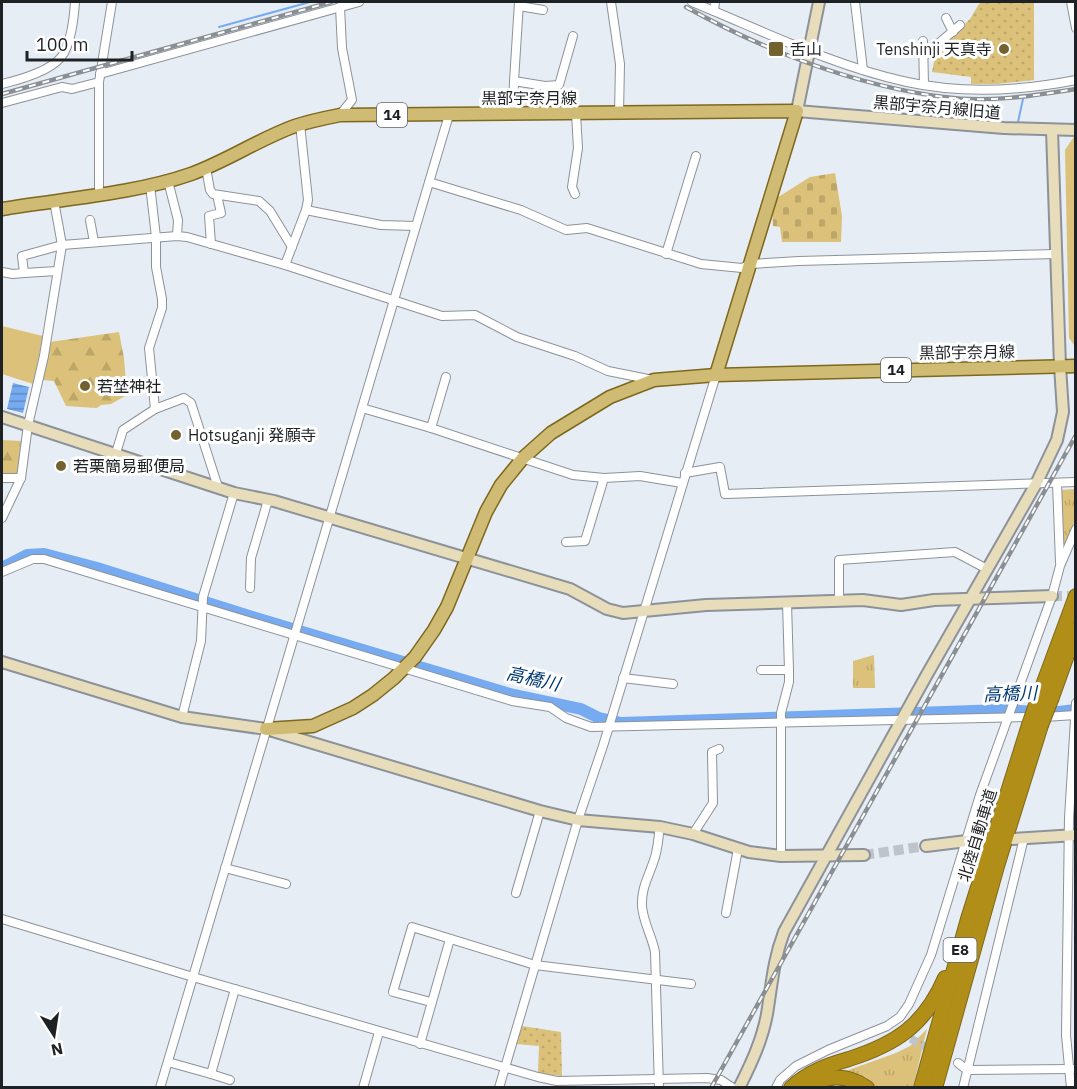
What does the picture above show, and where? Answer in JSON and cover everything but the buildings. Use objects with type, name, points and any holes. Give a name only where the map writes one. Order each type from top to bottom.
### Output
[{"type":"highway","name":"北陸自動車道","points":[[1046,696],[1076,596]]},
{"type":"highway","name":"北陸自動車道","points":[[921,1088],[1000,814],[1046,696],[1076,630]]},
{"type":"highway","name":"北陸自動車道","points":[[935,1088],[1010,823],[1035,725]]},
{"type":"highway","points":[[791,1088],[811,1073],[888,1044],[909,1031],[926,1013],[948,971],[986,850],[1000,814]]},
{"type":"highway","points":[[944,1088],[981,921]]},
{"type":"highway","points":[[805,1088],[815,1081],[836,1077],[854,1080],[867,1088]]},
{"type":"main road","name":"黒部宇奈月線","points":[[2,209],[168,181],[206,168],[300,124],[343,115],[797,111]]},
{"type":"main road","points":[[716,375],[797,111]]},
{"type":"main road","name":"黒部宇奈月線","points":[[266,729],[313,726],[333,718],[373,695],[403,668],[421,650],[447,607],[486,512],[501,485],[523,458],[551,433],[610,397],[654,380],[716,375],[1076,366]]},
{"type":"street","points":[[2,84],[30,76],[58,60],[64,53],[71,30],[75,2]]},
{"type":"street","points":[[99,194],[100,78],[112,2]]},
{"type":"street","points":[[2,103],[62,87],[72,89],[100,78],[359,2]]},
{"type":"street","points":[[611,2],[620,64],[619,114]]},
{"type":"street","points":[[692,2],[863,70],[908,82],[963,89],[1001,90],[1076,80]]},
{"type":"street","points":[[714,11],[715,2]]},
{"type":"street","points":[[797,111],[819,2]]},
{"type":"street","points":[[855,2],[863,70]]},
{"type":"street","points":[[1071,2],[1076,28]]},
{"type":"street","points":[[513,115],[519,4],[543,10]]},
{"type":"street","points":[[340,7],[342,48],[352,100],[343,111],[343,115]]},
{"type":"street","points":[[946,18],[953,32]]},
{"type":"street","points":[[924,56],[960,25]]},
{"type":"street","points":[[514,81],[544,86],[559,85],[573,36]]},
{"type":"street","points":[[923,41],[924,84]]},
{"type":"street","points":[[544,86],[544,115]]},
{"type":"street","name":"黒部宇奈月線旧道","points":[[797,111],[1076,130]]},
{"type":"street","points":[[575,194],[572,187],[578,148],[576,114]]},
{"type":"street","points":[[161,1087],[449,115]]},
{"type":"street","points":[[285,265],[308,200],[300,124]]},
{"type":"street","points":[[739,1088],[759,1047],[767,1015],[776,954],[784,932],[969,599],[1036,484],[1057,440],[1063,412],[1052,130]]},
{"type":"street","points":[[666,254],[696,156]]},
{"type":"street","points":[[206,168],[213,195],[259,201],[270,211],[292,247]]},
{"type":"street","points":[[168,181],[178,220],[177,236]]},
{"type":"street","points":[[429,182],[521,210],[566,230],[587,228],[701,264],[742,268],[750,264],[1056,254]]},
{"type":"street","points":[[150,185],[156,237],[156,267],[162,299],[162,308],[149,348],[155,409]]},
{"type":"street","points":[[211,244],[209,216],[221,213],[217,195]]},
{"type":"street","points":[[2,518],[21,478],[28,425],[44,356],[62,245],[54,201]]},
{"type":"street","points":[[306,210],[381,225],[416,226]]},
{"type":"street","points":[[90,220],[94,242]]},
{"type":"street","points":[[24,273],[22,256],[62,245],[177,236],[285,265],[441,316],[475,315],[518,337],[608,371],[654,380]]},
{"type":"street","points":[[2,272],[14,274],[57,270]]},
{"type":"street","points":[[499,1088],[578,820],[609,727],[716,375]]},
{"type":"street","points":[[431,428],[446,377]]},
{"type":"street","points":[[116,453],[123,430],[155,409],[184,398],[191,403],[219,487]]},
{"type":"street","points":[[362,408],[431,428],[573,475],[604,478],[640,476],[682,483]]},
{"type":"street","points":[[2,417],[234,493],[330,517],[570,589],[607,609],[623,614],[706,605],[863,600],[901,605],[934,600],[1052,597]]},
{"type":"street","points":[[685,474],[720,467],[725,494],[1076,482]]},
{"type":"street","points":[[2,478],[21,478]]},
{"type":"street","points":[[566,542],[585,541],[604,478]]},
{"type":"street","points":[[1057,483],[1060,566]]},
{"type":"street","points":[[182,717],[201,641],[203,597],[234,493]]},
{"type":"street","points":[[250,588],[251,558],[268,500]]},
{"type":"street","points":[[776,1088],[780,1080],[796,1066],[887,1026],[900,1017],[916,991],[931,955],[1008,719],[1052,597],[1060,566],[1076,529]]},
{"type":"street","points":[[839,601],[839,560],[955,552],[987,569]]},
{"type":"street","points":[[2,573],[21,562],[44,559],[512,702],[550,707],[579,724],[609,727],[1008,719],[1075,715]]},
{"type":"street","points":[[781,856],[781,713],[789,682],[787,603]]},
{"type":"street","points":[[2,662],[182,717],[266,729],[540,811],[578,820],[660,827],[693,834],[749,852],[781,856],[864,855]]},
{"type":"street","points":[[760,670],[789,670]]},
{"type":"street","points":[[623,678],[673,684]]},
{"type":"street","points":[[1071,1088],[1073,1069],[1066,1035],[1076,703]]},
{"type":"street","points":[[693,834],[713,803],[712,752],[719,749]]},
{"type":"street","points":[[516,893],[540,811]]},
{"type":"street","points":[[659,1083],[655,952],[653,938],[644,921],[642,907],[643,888],[655,859],[660,827]]},
{"type":"street","points":[[963,1088],[1018,839],[1072,836]]},
{"type":"street","points":[[926,846],[969,840]]},
{"type":"street","points":[[726,913],[738,849]]},
{"type":"street","points":[[225,868],[286,884]]},
{"type":"street","points":[[2,919],[505,1069],[557,1081],[659,1083],[707,1078],[721,1080],[733,1088]]},
{"type":"street","points":[[431,1002],[393,992],[412,927],[535,965],[691,984]]},
{"type":"street","points":[[420,1044],[450,939]]},
{"type":"street","points":[[211,1074],[235,989]]},
{"type":"street","points":[[887,1026],[897,1032]]},
{"type":"street","points":[[363,1088],[379,1032]]},
{"type":"street","points":[[168,1062],[230,1080]]},
{"type":"street","points":[[958,1063],[967,1070],[1073,1069]]},
{"type":"green space","points":[[983,2],[1034,2],[1034,80],[971,84],[971,77],[932,72],[935,58],[949,46],[950,39]]},
{"type":"green space","points":[[1075,135],[1074,345],[1069,338],[1065,150]]},
{"type":"green space","points":[[835,173],[842,216],[841,242],[782,242],[780,227],[773,226],[772,201],[810,177]]},
{"type":"green space","points":[[2,326],[43,336],[33,384],[2,374]]},
{"type":"green space","points":[[119,332],[127,395],[111,404],[97,408],[66,406],[54,381],[43,380],[50,342]]},
{"type":"green space","points":[[2,440],[21,441],[17,475],[2,475]]},
{"type":"green space","points":[[1075,489],[1075,520],[1064,548],[1061,490]]},
{"type":"green space","points":[[874,655],[875,688],[853,688],[853,661]]},
{"type":"green space","points":[[522,1026],[561,1032],[562,1076],[538,1073],[539,1046],[516,1044]]},
{"type":"green space","points":[[927,1029],[913,1087],[875,1087],[865,1077],[843,1072],[910,1046]]},
{"type":"water","points":[[13,383],[29,387],[23,413],[7,409]]},
{"type":"waterway","points":[[219,27],[310,2]]},
{"type":"waterway","points":[[1018,122],[1023,99]]},
{"type":"waterway","name":"高橋川","points":[[2,568],[27,555],[44,554],[97,568],[510,694],[581,709],[599,718],[621,723],[1003,710],[1049,713],[1076,710]]},
{"type":"tunnel","points":[[1052,596],[1076,596]]},
{"type":"tunnel","points":[[864,855],[926,846]]},
{"type":"tunnel","points":[[900,1033],[932,1050]]},
{"type":"railway","points":[[2,94],[331,2]]},
{"type":"railway","points":[[686,7],[746,38],[811,64],[911,92],[960,99],[993,99],[1076,89]]},
{"type":"railway","points":[[711,1088],[1076,435]]},
{"type":"place","name":"舌山","points":[[776,49]]},
{"type":"place","name":"Tenshinji 天真寺","points":[[1004,49]]},
{"type":"place","name":"若埜神社","points":[[85,386]]},
{"type":"place","name":"Hotsuganji 発願寺","points":[[176,435]]},
{"type":"place","name":"若栗簡易郵便局","points":[[61,466]]}]
